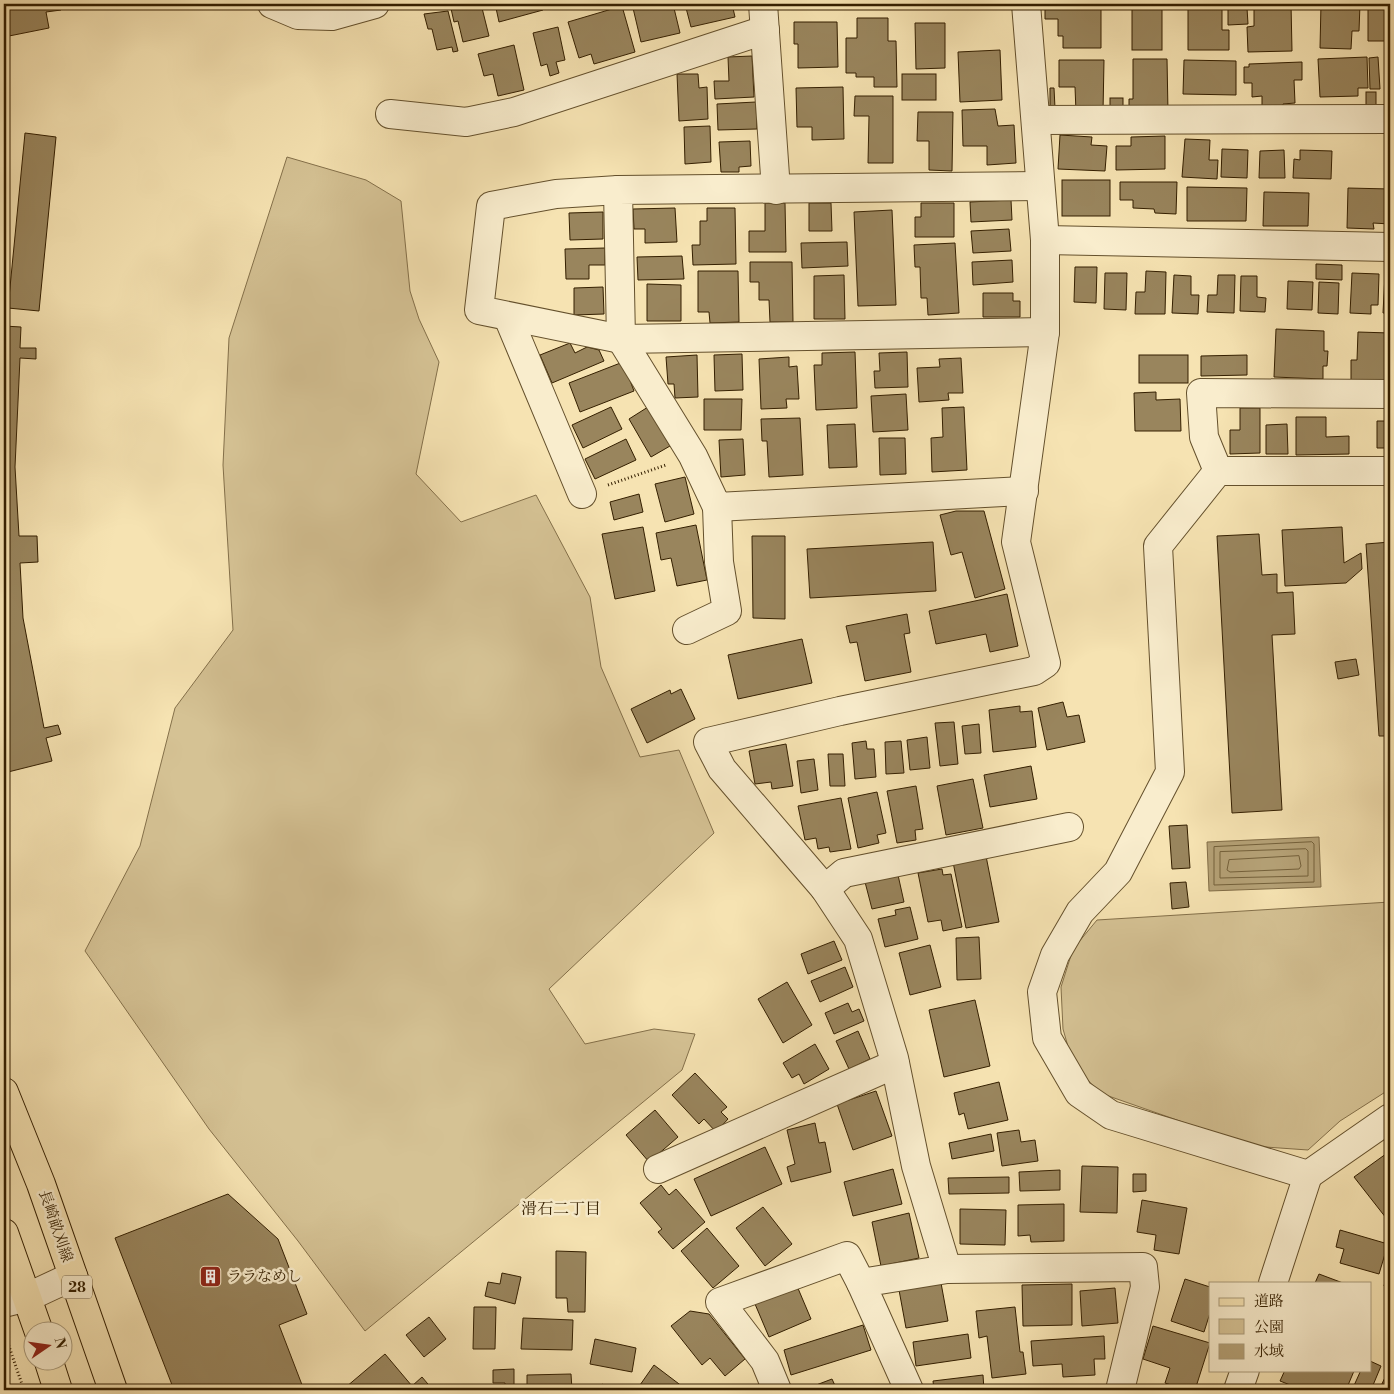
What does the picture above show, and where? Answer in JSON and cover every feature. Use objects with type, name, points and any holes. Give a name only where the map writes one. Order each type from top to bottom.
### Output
[{"type":"main road","name":"長崎畝刈線","points":[[4,1092],[41,1184],[112,1390]]},
{"type":"main road","points":[[4,1233],[16,1300],[32,1322]]},
{"type":"main road","points":[[52,1372],[58,1390]]},
{"type":"street","points":[[272,4],[298,16],[332,16],[375,4]]},
{"type":"street","points":[[763,4],[776,190]]},
{"type":"street","points":[[947,1269],[916,1166],[895,1064],[858,939],[825,889],[722,769],[708,742],[840,711],[1034,671],[1046,663],[1016,542],[1045,332],[1045,240],[1026,4]]},
{"type":"street","points":[[390,114],[466,122],[514,112],[765,30]]},
{"type":"street","points":[[1036,120],[1390,119]]},
{"type":"street","points":[[1040,186],[618,190],[556,194],[491,206],[480,310],[621,339],[1045,332]]},
{"type":"street","points":[[618,190],[621,339],[693,456],[717,506],[719,562],[727,611],[687,630]]},
{"type":"street","points":[[1045,240],[1390,247]]},
{"type":"street","points":[[508,317],[582,494]]},
{"type":"street","points":[[1218,471],[1204,437],[1201,393],[1390,394]]},
{"type":"street","points":[[1218,471],[1390,471]]},
{"type":"street","points":[[1218,471],[1184,516],[1158,546],[1170,772],[1118,872],[1080,912],[1055,955],[1042,992],[1047,1038],[1079,1093],[1110,1115],[1308,1174]]},
{"type":"street","points":[[717,506],[1024,491]]},
{"type":"street","points":[[825,889],[844,873],[1069,827]]},
{"type":"street","points":[[658,1170],[895,1064]]},
{"type":"street","points":[[1273,1282],[1308,1174],[1390,1118]]},
{"type":"street","points":[[777,1390],[765,1361],[720,1302],[847,1256],[909,1390]]},
{"type":"street","points":[[861,1283],[947,1269],[1143,1267],[1145,1287],[1120,1390]]},
{"type":"street","points":[[16,1300],[73,1276]]},
{"type":"street","points":[[1238,1390],[1244,1372]]},
{"type":"path","points":[[582,494],[693,456]]},
{"type":"path","points":[[4,1332],[24,1390]]},
{"type":"green space","points":[[287,157],[366,180],[401,201],[410,291],[419,319],[439,362],[416,474],[461,522],[536,495],[590,597],[601,667],[640,757],[679,750],[714,833],[549,989],[585,1044],[654,1029],[695,1034],[682,1070],[365,1331],[298,1241],[209,1129],[85,951],[140,846],[175,708],[233,630],[223,465],[229,338]]},
{"type":"green space","points":[[1390,902],[1390,1089],[1340,1121],[1308,1150],[1251,1146],[1100,1093],[1073,1064],[1063,1029],[1061,987],[1073,949],[1097,920]]},
{"type":"water","points":[[1319,837],[1321,887],[1209,891],[1207,842]]},
{"type":"building","points":[[7,4],[59,4],[61,10],[46,12],[49,28],[4,37],[4,10],[8,10]]},
{"type":"building","points":[[450,4],[481,4],[489,36],[463,42],[458,21],[454,22]]},
{"type":"building","points":[[500,4],[542,4],[543,10],[499,22],[496,8],[500,7]]},
{"type":"building","points":[[649,4],[673,4],[680,33],[641,42],[633,8]]},
{"type":"building","points":[[685,4],[732,4],[735,17],[691,27]]},
{"type":"building","points":[[1045,4],[1101,4],[1101,48],[1063,48],[1063,36],[1058,36],[1058,19],[1045,19]]},
{"type":"building","points":[[1132,4],[1162,4],[1162,50],[1132,50]]},
{"type":"building","points":[[1188,4],[1211,4],[1211,7],[1222,7],[1222,30],[1229,30],[1229,50],[1188,50]]},
{"type":"building","points":[[1273,4],[1291,4],[1292,51],[1248,52],[1247,27],[1254,26],[1254,8],[1273,8]]},
{"type":"building","points":[[1321,4],[1360,4],[1359,31],[1352,31],[1351,49],[1320,48]]},
{"type":"building","points":[[1368,5],[1390,6],[1390,41],[1368,41]]},
{"type":"building","points":[[622,6],[635,52],[594,64],[591,54],[579,58],[568,22]]},
{"type":"building","points":[[1228,8],[1247,8],[1248,24],[1228,25]]},
{"type":"building","points":[[448,11],[458,51],[453,52],[452,47],[437,50],[432,29],[428,29],[424,14]]},
{"type":"building","points":[[857,18],[888,18],[888,41],[896,41],[897,87],[874,87],[874,77],[856,77],[856,73],[846,73],[846,38],[857,38]]},
{"type":"building","points":[[794,22],[837,22],[838,67],[798,68],[798,44],[794,44]]},
{"type":"building","points":[[915,23],[945,23],[945,68],[916,69]]},
{"type":"building","points":[[558,27],[565,60],[556,62],[559,73],[550,76],[547,64],[541,66],[533,33]]},
{"type":"building","points":[[514,45],[524,90],[498,96],[493,74],[484,76],[478,54]]},
{"type":"building","points":[[1000,50],[1002,100],[960,102],[958,52]]},
{"type":"building","points":[[752,56],[754,97],[715,99],[714,81],[729,81],[728,57]]},
{"type":"building","points":[[1367,57],[1368,88],[1358,88],[1358,96],[1320,97],[1318,59]]},
{"type":"building","points":[[1378,57],[1380,89],[1370,89],[1369,58]]},
{"type":"building","points":[[1133,59],[1167,59],[1168,112],[1129,112],[1129,99],[1133,99]]},
{"type":"building","points":[[1059,60],[1104,60],[1103,112],[1076,112],[1075,87],[1059,87]]},
{"type":"building","points":[[1184,60],[1236,61],[1236,95],[1183,94]]},
{"type":"building","points":[[1302,62],[1302,80],[1294,80],[1295,103],[1283,104],[1283,108],[1262,108],[1262,96],[1252,97],[1252,83],[1244,83],[1244,67],[1249,67],[1249,64]]},
{"type":"building","points":[[677,74],[698,74],[699,88],[707,87],[708,119],[679,121]]},
{"type":"building","points":[[902,74],[936,74],[936,100],[902,100]]},
{"type":"building","points":[[843,87],[844,139],[812,140],[812,127],[797,127],[796,88]]},
{"type":"building","points":[[1050,88],[1054,88],[1055,108],[1050,108]]},
{"type":"building","points":[[1366,92],[1376,92],[1376,110],[1366,110]]},
{"type":"building","points":[[855,96],[893,96],[893,163],[868,163],[869,116],[854,116]]},
{"type":"building","points":[[1110,98],[1123,98],[1123,112],[1110,112]]},
{"type":"building","points":[[756,102],[757,129],[718,130],[717,104]]},
{"type":"building","points":[[995,109],[998,126],[1014,125],[1016,163],[987,165],[987,146],[963,146],[962,110]]},
{"type":"building","points":[[918,112],[953,112],[952,171],[929,170],[929,141],[917,141]]},
{"type":"building","points":[[710,126],[711,162],[685,164],[684,127]]},
{"type":"building","points":[[25,133],[56,137],[39,311],[8,308]]},
{"type":"building","points":[[1060,135],[1092,137],[1091,145],[1107,146],[1105,171],[1058,169]]},
{"type":"building","points":[[1165,136],[1165,169],[1116,170],[1116,146],[1131,146],[1131,137]]},
{"type":"building","points":[[1185,139],[1210,140],[1209,160],[1218,160],[1217,179],[1182,177]]},
{"type":"building","points":[[750,141],[751,166],[739,167],[739,172],[721,172],[719,142]]},
{"type":"building","points":[[1222,149],[1248,150],[1247,178],[1221,177]]},
{"type":"building","points":[[1284,150],[1285,178],[1259,178],[1260,151]]},
{"type":"building","points":[[1300,150],[1332,151],[1331,179],[1293,178],[1294,159],[1300,160]]},
{"type":"building","points":[[1062,180],[1110,180],[1110,216],[1062,216]]},
{"type":"building","points":[[1120,182],[1177,182],[1176,214],[1155,213],[1154,209],[1133,208],[1133,200],[1120,200]]},
{"type":"building","points":[[1187,187],[1247,188],[1246,221],[1187,221]]},
{"type":"building","points":[[1348,188],[1390,189],[1390,224],[1373,223],[1374,229],[1347,228]]},
{"type":"building","points":[[1264,192],[1309,193],[1308,226],[1263,226]]},
{"type":"building","points":[[1011,200],[1012,220],[971,222],[970,202]]},
{"type":"building","points":[[765,203],[785,203],[786,252],[749,252],[749,231],[765,231]]},
{"type":"building","points":[[809,203],[831,203],[832,231],[809,231]]},
{"type":"building","points":[[921,203],[954,203],[954,237],[915,237],[915,217],[921,217]]},
{"type":"building","points":[[675,208],[677,242],[645,243],[645,229],[634,229],[633,209]]},
{"type":"building","points":[[707,208],[735,208],[736,264],[693,265],[692,245],[700,245],[700,221],[707,221]]},
{"type":"building","points":[[892,210],[896,305],[858,306],[854,212]]},
{"type":"building","points":[[603,212],[603,239],[570,240],[569,213]]},
{"type":"building","points":[[1009,229],[1011,251],[973,253],[971,231]]},
{"type":"building","points":[[847,242],[848,266],[802,268],[801,243]]},
{"type":"building","points":[[955,243],[959,313],[928,315],[927,298],[921,298],[920,267],[915,267],[914,245]]},
{"type":"building","points":[[605,248],[605,265],[589,265],[589,279],[566,279],[565,249]]},
{"type":"building","points":[[682,256],[684,279],[638,280],[637,257]]},
{"type":"building","points":[[1012,260],[1013,282],[973,285],[972,262]]},
{"type":"building","points":[[750,262],[792,262],[793,322],[770,322],[769,300],[759,300],[759,282],[750,282]]},
{"type":"building","points":[[1316,264],[1342,265],[1342,280],[1316,279]]},
{"type":"building","points":[[1075,267],[1097,267],[1096,303],[1074,302]]},
{"type":"building","points":[[698,271],[738,271],[739,322],[710,323],[709,312],[698,312]]},
{"type":"building","points":[[1146,271],[1166,272],[1165,314],[1135,314],[1136,292],[1145,292]]},
{"type":"building","points":[[1105,273],[1127,273],[1126,310],[1104,309]]},
{"type":"building","points":[[1352,273],[1379,274],[1378,305],[1371,305],[1371,314],[1350,313]]},
{"type":"building","points":[[1385,274],[1390,274],[1390,313],[1383,313]]},
{"type":"building","points":[[844,275],[845,319],[814,319],[814,276]]},
{"type":"building","points":[[1174,275],[1191,276],[1191,295],[1199,295],[1198,314],[1172,313]]},
{"type":"building","points":[[1218,275],[1235,275],[1234,313],[1207,312],[1208,295],[1217,295]]},
{"type":"building","points":[[1241,276],[1257,276],[1257,297],[1266,298],[1265,312],[1240,311]]},
{"type":"building","points":[[1288,281],[1313,282],[1312,310],[1287,309]]},
{"type":"building","points":[[1319,282],[1339,283],[1338,314],[1318,313]]},
{"type":"building","points":[[647,284],[681,285],[681,321],[647,321]]},
{"type":"building","points":[[603,287],[604,314],[574,315],[574,288]]},
{"type":"building","points":[[983,293],[1013,293],[1013,301],[1020,301],[1020,317],[983,317]]},
{"type":"building","points":[[4,326],[21,327],[20,348],[36,348],[36,359],[20,358],[15,467],[19,536],[37,536],[38,562],[20,563],[23,618],[44,728],[58,725],[61,734],[46,738],[52,761],[4,773]]},
{"type":"building","points":[[1276,329],[1324,331],[1324,351],[1328,351],[1327,366],[1323,366],[1323,379],[1274,377]]},
{"type":"building","points":[[1358,332],[1390,333],[1390,382],[1351,381],[1351,360],[1357,360]]},
{"type":"building","points":[[570,343],[575,353],[587,347],[599,350],[604,361],[552,383],[540,355]]},
{"type":"building","points":[[855,352],[857,408],[816,410],[814,365],[822,365],[822,353]]},
{"type":"building","points":[[907,352],[908,387],[875,388],[874,371],[880,371],[879,353]]},
{"type":"building","points":[[742,354],[743,390],[715,391],[714,355]]},
{"type":"building","points":[[697,355],[698,397],[675,398],[674,384],[668,384],[666,357]]},
{"type":"building","points":[[1139,355],[1188,355],[1188,383],[1139,383]]},
{"type":"building","points":[[1247,355],[1247,375],[1201,376],[1201,356]]},
{"type":"building","points":[[789,357],[789,367],[797,366],[799,399],[786,399],[787,408],[761,409],[759,359]]},
{"type":"building","points":[[961,358],[963,393],[948,393],[949,400],[919,402],[917,368],[940,367],[939,359]]},
{"type":"building","points":[[623,362],[634,391],[580,412],[569,383]]},
{"type":"building","points":[[1156,392],[1156,400],[1180,399],[1181,431],[1135,431],[1134,393]]},
{"type":"building","points":[[906,394],[908,430],[873,432],[871,396]]},
{"type":"building","points":[[704,399],[742,399],[741,430],[704,430]]},
{"type":"building","points":[[611,407],[622,429],[583,448],[572,425]]},
{"type":"building","points":[[648,407],[670,446],[651,457],[629,419]]},
{"type":"building","points":[[964,407],[967,470],[932,472],[931,438],[943,437],[942,408]]},
{"type":"building","points":[[1240,408],[1260,408],[1260,453],[1230,454],[1230,430],[1240,430]]},
{"type":"building","points":[[1386,414],[1390,414],[1390,448],[1377,448],[1377,421],[1386,421]]},
{"type":"building","points":[[1296,417],[1326,417],[1326,437],[1349,436],[1349,454],[1296,455]]},
{"type":"building","points":[[800,418],[803,475],[769,477],[767,441],[762,441],[761,419]]},
{"type":"building","points":[[855,424],[857,467],[829,468],[827,425]]},
{"type":"building","points":[[1287,424],[1288,454],[1266,454],[1266,425]]},
{"type":"building","points":[[879,438],[905,438],[906,474],[880,475]]},
{"type":"building","points":[[626,439],[636,460],[595,479],[585,459]]},
{"type":"building","points":[[743,439],[745,475],[721,477],[719,440]]},
{"type":"building","points":[[685,477],[694,514],[665,522],[655,484]]},
{"type":"building","points":[[639,494],[643,512],[614,520],[610,502]]},
{"type":"building","points":[[956,511],[984,511],[1005,589],[975,598],[962,552],[951,555],[940,515]]},
{"type":"building","points":[[696,525],[707,580],[677,586],[671,558],[661,560],[656,533]]},
{"type":"building","points":[[643,527],[655,591],[615,599],[602,534]]},
{"type":"building","points":[[1342,527],[1344,563],[1361,553],[1362,569],[1346,583],[1285,586],[1282,530]]},
{"type":"building","points":[[1259,534],[1262,575],[1277,574],[1277,593],[1293,592],[1295,634],[1272,635],[1282,810],[1232,813],[1217,536]]},
{"type":"building","points":[[752,536],[785,536],[785,619],[753,618]]},
{"type":"building","points":[[933,542],[936,591],[810,598],[807,549]]},
{"type":"building","points":[[1390,542],[1390,736],[1379,736],[1366,544]]},
{"type":"building","points":[[1007,594],[1018,646],[990,652],[986,634],[936,644],[929,611]]},
{"type":"building","points":[[907,614],[910,633],[904,634],[911,672],[865,681],[857,642],[850,643],[846,626]]},
{"type":"building","points":[[802,639],[812,683],[738,699],[728,655]]},
{"type":"building","points":[[1356,659],[1359,675],[1338,679],[1335,662]]},
{"type":"building","points":[[681,689],[695,719],[647,743],[631,709],[670,690],[671,694]]},
{"type":"building","points":[[1063,702],[1067,717],[1079,715],[1085,742],[1047,750],[1038,708]]},
{"type":"building","points":[[1020,706],[1020,712],[1032,711],[1036,747],[993,752],[989,710]]},
{"type":"building","points":[[954,722],[958,764],[940,766],[935,723]]},
{"type":"building","points":[[979,724],[981,753],[965,754],[962,726]]},
{"type":"building","points":[[927,737],[930,768],[910,770],[907,740]]},
{"type":"building","points":[[866,741],[867,749],[874,749],[876,777],[855,779],[852,743]]},
{"type":"building","points":[[901,741],[904,773],[886,774],[885,742]]},
{"type":"building","points":[[786,744],[793,786],[772,789],[771,782],[755,784],[749,751]]},
{"type":"building","points":[[828,754],[843,754],[845,786],[830,786]]},
{"type":"building","points":[[814,759],[818,790],[801,793],[797,761]]},
{"type":"building","points":[[1031,766],[1037,799],[990,807],[984,775]]},
{"type":"building","points":[[973,779],[983,828],[946,835],[937,786]]},
{"type":"building","points":[[916,786],[923,829],[915,830],[916,840],[897,843],[887,791]]},
{"type":"building","points":[[877,792],[886,833],[877,835],[879,843],[858,848],[848,798]]},
{"type":"building","points":[[841,798],[851,849],[830,852],[829,847],[818,849],[816,838],[805,840],[798,806]]},
{"type":"building","points":[[1187,825],[1190,868],[1172,869],[1169,826]]},
{"type":"building","points":[[986,856],[999,922],[966,928],[953,862]]},
{"type":"building","points":[[942,869],[943,875],[951,874],[962,927],[943,931],[941,920],[928,922],[918,873]]},
{"type":"building","points":[[898,875],[904,902],[872,909],[865,882]]},
{"type":"building","points":[[1186,882],[1189,907],[1172,909],[1170,883]]},
{"type":"building","points":[[910,907],[918,939],[885,947],[878,919],[896,915],[895,910]]},
{"type":"building","points":[[979,937],[981,979],[957,980],[956,938]]},
{"type":"building","points":[[834,941],[842,960],[808,974],[801,954]]},
{"type":"building","points":[[930,945],[941,987],[910,995],[899,953]]},
{"type":"building","points":[[845,967],[853,987],[820,1002],[811,981]]},
{"type":"building","points":[[787,982],[812,1025],[783,1043],[758,999]]},
{"type":"building","points":[[975,1000],[990,1066],[944,1077],[929,1010]]},
{"type":"building","points":[[848,1003],[852,1012],[859,1009],[864,1021],[834,1034],[825,1013]]},
{"type":"building","points":[[858,1031],[870,1059],[849,1069],[836,1041]]},
{"type":"building","points":[[815,1044],[829,1069],[804,1084],[799,1074],[792,1078],[783,1063]]},
{"type":"building","points":[[695,1073],[727,1107],[721,1112],[728,1119],[716,1132],[704,1119],[699,1124],[672,1095]]},
{"type":"building","points":[[999,1082],[1008,1120],[968,1129],[964,1113],[959,1115],[954,1093]]},
{"type":"building","points":[[876,1091],[892,1136],[853,1150],[837,1104]]},
{"type":"building","points":[[655,1110],[678,1137],[649,1162],[626,1135]]},
{"type":"building","points":[[815,1123],[819,1143],[825,1142],[831,1172],[791,1182],[787,1167],[795,1164],[787,1130]]},
{"type":"building","points":[[1019,1130],[1021,1142],[1035,1140],[1038,1161],[1002,1166],[997,1133]]},
{"type":"building","points":[[991,1134],[994,1151],[952,1159],[949,1143]]},
{"type":"building","points":[[765,1147],[782,1184],[711,1216],[694,1179]]},
{"type":"building","points":[[1390,1151],[1390,1223],[1354,1177]]},
{"type":"building","points":[[1082,1166],[1118,1167],[1117,1213],[1080,1212]]},
{"type":"building","points":[[893,1169],[902,1204],[853,1216],[844,1182]]},
{"type":"building","points":[[1060,1170],[1060,1190],[1020,1191],[1019,1172]]},
{"type":"building","points":[[1133,1174],[1146,1174],[1146,1191],[1133,1192]]},
{"type":"building","points":[[1009,1177],[1009,1193],[949,1194],[948,1178]]},
{"type":"building","points":[[661,1185],[669,1195],[676,1189],[705,1222],[673,1249],[658,1232],[662,1229],[640,1203]]},
{"type":"building","name":"ララなめし","points":[[228,1194],[278,1239],[307,1314],[279,1325],[304,1390],[174,1390],[115,1238]]},
{"type":"building","points":[[1142,1200],[1187,1208],[1179,1254],[1154,1250],[1156,1235],[1137,1232]]},
{"type":"building","points":[[1064,1204],[1064,1241],[1031,1242],[1030,1235],[1018,1236],[1018,1205]]},
{"type":"building","points":[[763,1207],[792,1244],[765,1266],[736,1228]]},
{"type":"building","points":[[960,1209],[1006,1210],[1005,1245],[960,1244]]},
{"type":"building","points":[[909,1213],[919,1258],[881,1266],[872,1222]]},
{"type":"building","points":[[707,1228],[739,1266],[713,1288],[681,1251]]},
{"type":"building","points":[[1340,1230],[1388,1244],[1379,1274],[1340,1263],[1344,1249],[1336,1247]]},
{"type":"building","points":[[556,1251],[586,1252],[585,1312],[568,1312],[567,1298],[556,1298]]},
{"type":"building","points":[[1390,1263],[1390,1288],[1384,1286]]},
{"type":"building","points":[[502,1273],[521,1277],[515,1304],[485,1296],[488,1282],[500,1284]]},
{"type":"building","points":[[1319,1274],[1340,1282],[1315,1282]]},
{"type":"building","points":[[1185,1279],[1209,1287],[1209,1316],[1204,1332],[1171,1321]]},
{"type":"building","points":[[941,1283],[948,1321],[906,1328],[899,1290]]},
{"type":"building","points":[[1072,1284],[1072,1325],[1023,1326],[1022,1285]]},
{"type":"building","points":[[797,1286],[811,1319],[769,1337],[755,1304]]},
{"type":"building","points":[[1115,1288],[1118,1323],[1082,1326],[1080,1291]]},
{"type":"building","points":[[474,1307],[496,1307],[495,1349],[473,1349]]},
{"type":"building","points":[[1015,1307],[1020,1352],[1023,1352],[1026,1374],[992,1378],[987,1336],[979,1338],[976,1311]]},
{"type":"building","points":[[690,1311],[709,1314],[745,1359],[725,1376],[710,1358],[702,1365],[671,1326]]},
{"type":"building","points":[[429,1317],[446,1339],[424,1357],[406,1335]]},
{"type":"building","points":[[523,1318],[573,1320],[572,1350],[521,1349]]},
{"type":"building","points":[[863,1325],[871,1350],[791,1375],[784,1350]]},
{"type":"building","points":[[1153,1326],[1209,1343],[1195,1390],[1187,1390],[1165,1383],[1170,1368],[1143,1359]]},
{"type":"building","points":[[968,1334],[971,1358],[916,1366],[913,1342]]},
{"type":"building","points":[[1104,1336],[1105,1359],[1094,1359],[1095,1375],[1063,1377],[1062,1364],[1033,1366],[1031,1341]]},
{"type":"building","points":[[595,1339],[636,1348],[632,1372],[590,1364]]},
{"type":"building","points":[[385,1354],[412,1386],[422,1377],[433,1390],[349,1390],[346,1387]]},
{"type":"building","points":[[1372,1362],[1381,1366],[1371,1390],[1352,1390],[1360,1372],[1372,1372]]},
{"type":"building","points":[[654,1365],[687,1390],[647,1390],[640,1385]]},
{"type":"building","points":[[1390,1367],[1390,1390],[1379,1390]]},
{"type":"building","points":[[514,1369],[514,1390],[505,1390],[505,1383],[493,1383],[493,1370]]},
{"type":"building","points":[[1284,1372],[1354,1372],[1346,1390],[1328,1387],[1326,1390],[1303,1390],[1280,1381]]},
{"type":"building","points":[[571,1374],[572,1390],[527,1390],[527,1375]]},
{"type":"building","points":[[983,1375],[984,1390],[934,1390],[933,1381]]},
{"type":"building","points":[[832,1379],[837,1390],[803,1390]]},
{"type":"building","points":[[602,1384],[612,1390],[598,1390]]},
{"type":"place","name":"ララなめし","points":[[211,1276]]},
{"type":"district","name":"滑石二丁目","points":[[561,1208]]}]
